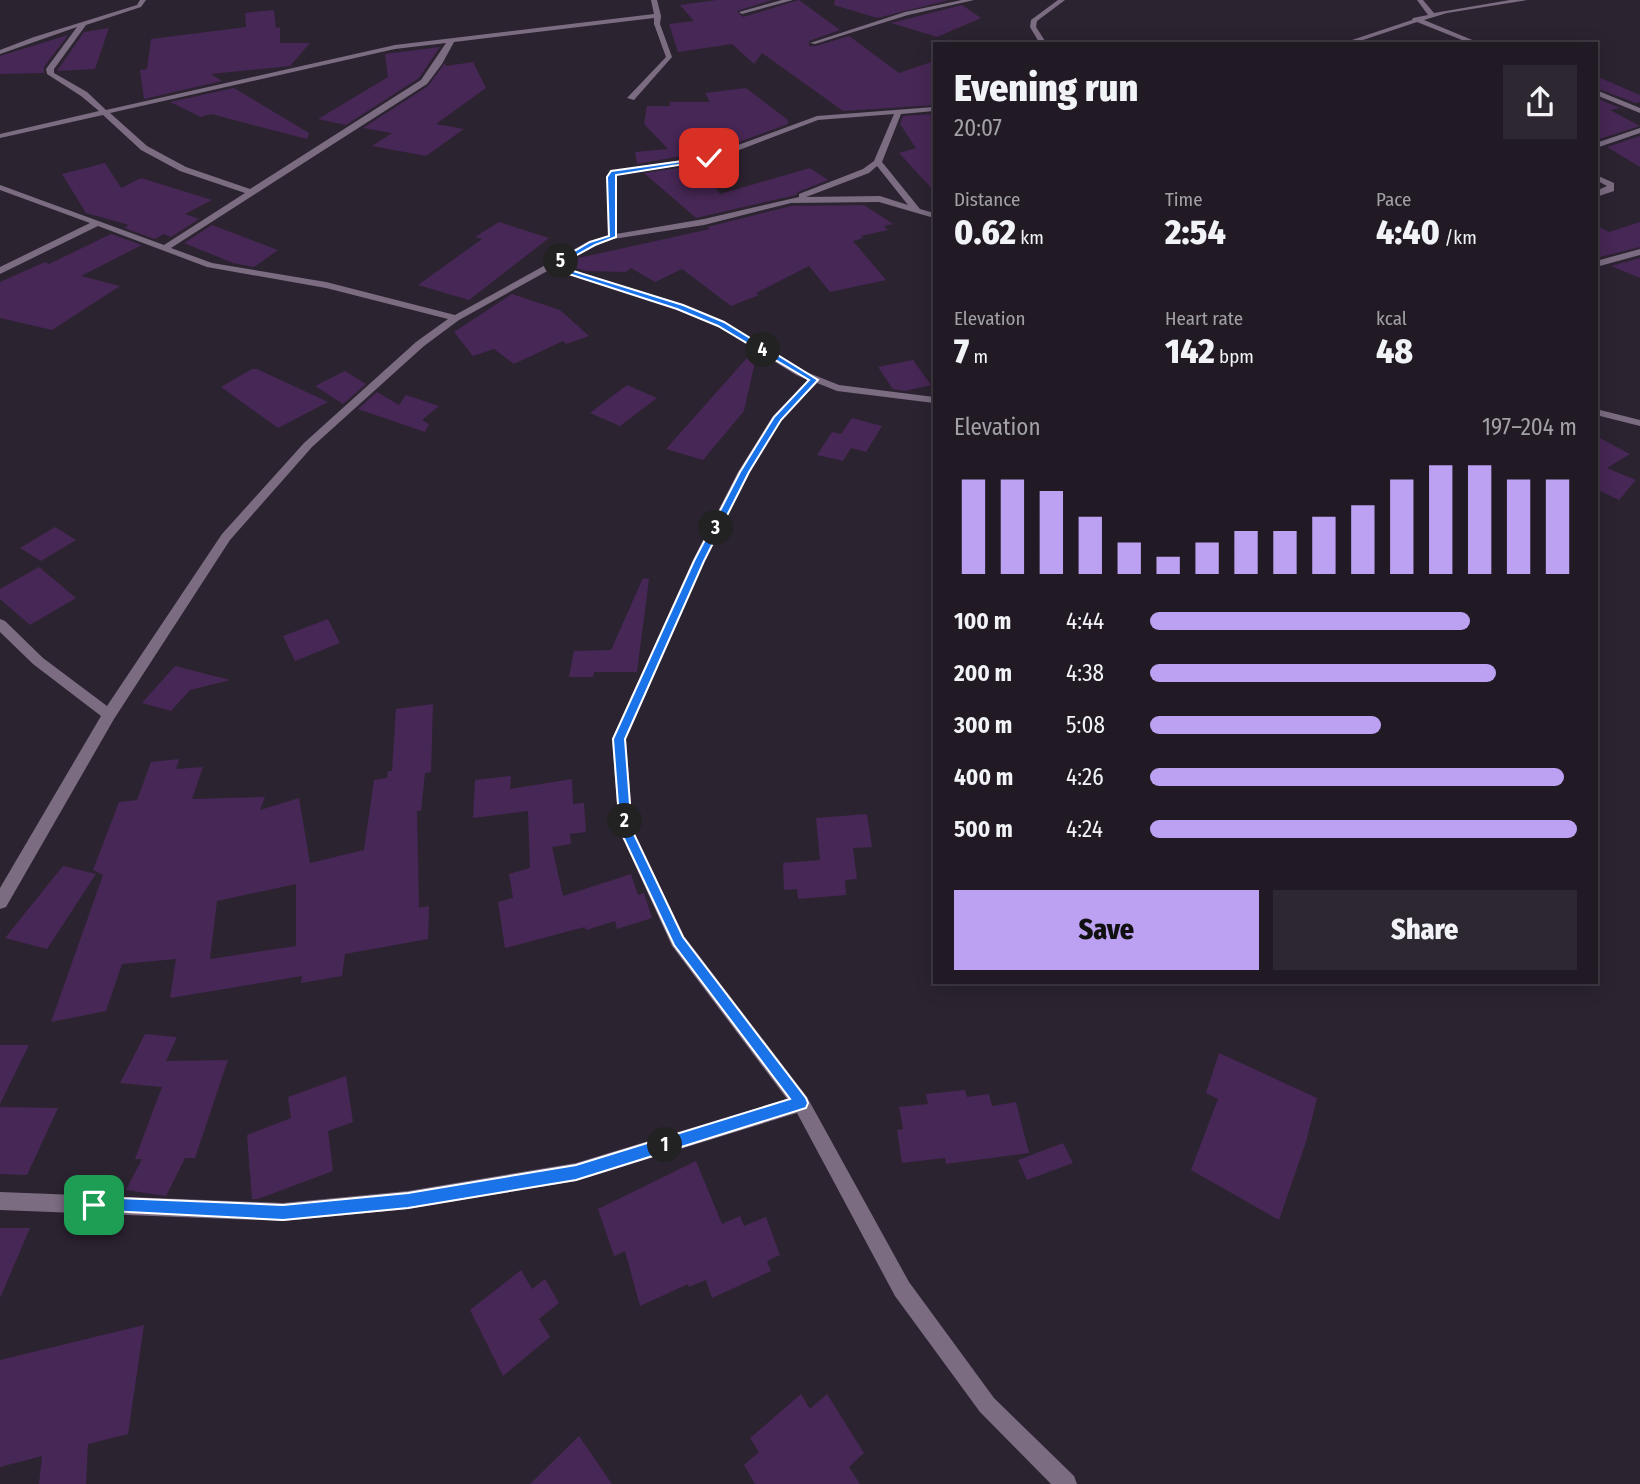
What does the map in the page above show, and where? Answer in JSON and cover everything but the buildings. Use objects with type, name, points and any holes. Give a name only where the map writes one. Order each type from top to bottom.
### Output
[{"type":"street","points":[[0,52],[139,6],[143,0]]},
{"type":"street","points":[[631,97],[669,57],[657,24],[659,16],[654,0]]},
{"type":"street","points":[[742,12],[787,0]]},
{"type":"street","points":[[813,43],[907,13],[971,0]]},
{"type":"street","points":[[1043,42],[1033,27],[1034,20],[1062,0]]},
{"type":"street","points":[[1420,0],[1432,15]]},
{"type":"street","points":[[1349,42],[1415,19],[1524,0]]},
{"type":"street","points":[[0,136],[349,55],[452,39],[659,16]]},
{"type":"street","points":[[1415,19],[1474,42]]},
{"type":"street","points":[[84,23],[50,69],[51,74],[84,94],[144,148],[183,169],[250,192]]},
{"type":"street","points":[[166,247],[424,82],[452,39]]},
{"type":"street","points":[[1598,93],[1640,110]]},
{"type":"street","points":[[612,237],[611,177],[614,173],[709,158],[817,118],[933,109]]},
{"type":"street","points":[[0,902],[109,715],[226,537],[309,445],[362,394],[420,344],[456,318],[592,243],[612,237],[704,222],[791,200],[866,171],[878,162],[898,113]]},
{"type":"street","points":[[1598,145],[1640,130]]},
{"type":"street","points":[[1598,138],[1605,142]]},
{"type":"street","points":[[878,162],[917,210]]},
{"type":"street","points":[[1598,178],[1611,185],[1611,190],[1598,193]]},
{"type":"street","points":[[0,187],[210,265],[326,285],[456,318]]},
{"type":"street","points":[[791,200],[880,199],[933,216]]},
{"type":"street","points":[[0,271],[98,223]]},
{"type":"street","points":[[1598,263],[1640,252]]},
{"type":"street","points":[[551,267],[680,307],[721,324],[814,380],[837,388],[933,400]]},
{"type":"street","points":[[814,380],[777,418],[744,472],[699,561],[619,739],[626,830],[678,941],[801,1103],[902,1289],[987,1405],[1066,1484]]},
{"type":"street","points":[[1598,412],[1640,423]]},
{"type":"street","points":[[0,624],[38,661],[109,715]]},
{"type":"street","points":[[0,1201],[283,1212],[408,1200],[576,1172],[801,1103]]},
{"type":"route","points":[[94,1205],[283,1212],[408,1200],[576,1172],[801,1103],[678,941],[626,830],[619,739],[699,561],[744,472],[777,418],[814,380],[721,324],[680,307],[551,267],[592,243],[612,237],[611,177],[614,173],[709,158]]}]
